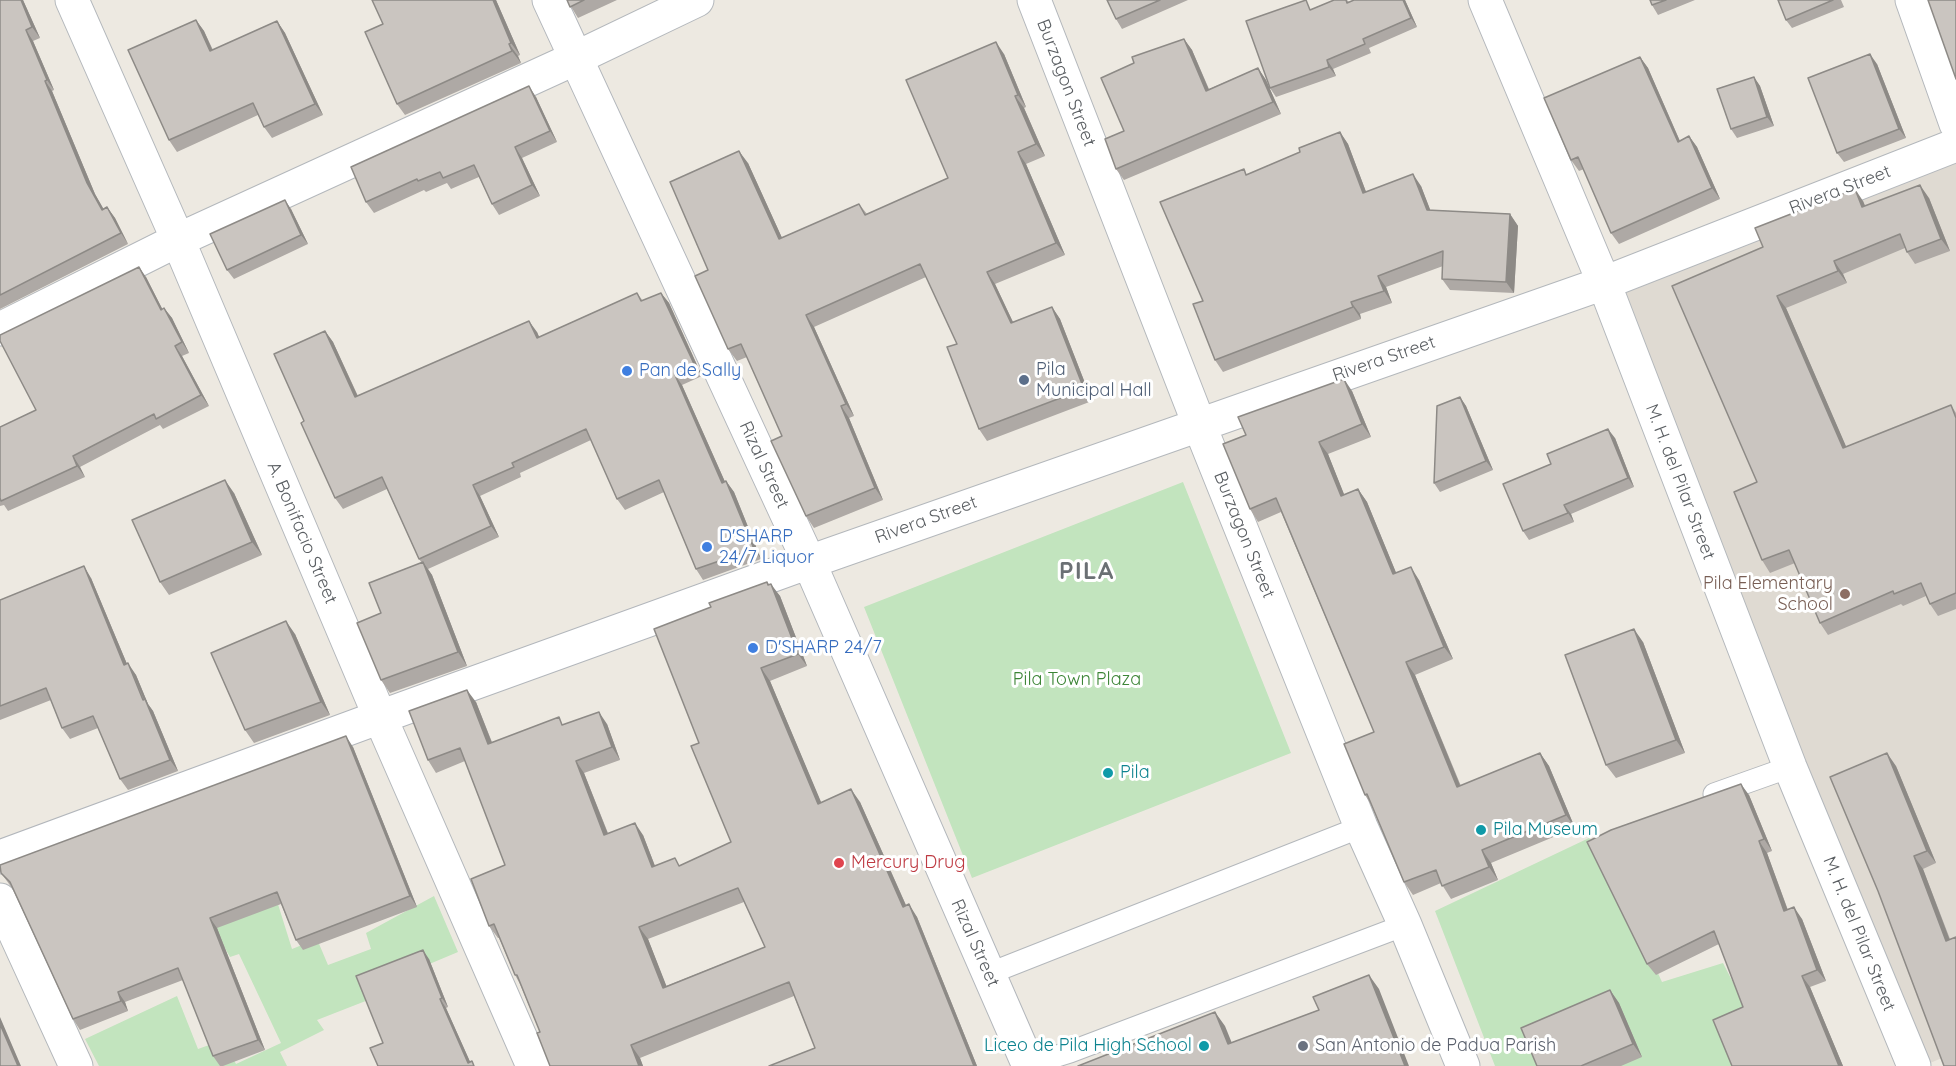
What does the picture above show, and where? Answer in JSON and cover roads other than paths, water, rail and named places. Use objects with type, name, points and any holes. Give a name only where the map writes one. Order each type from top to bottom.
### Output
[{"type":"street","name":"A. Bonifacio Street","points":[[72,0],[178,240],[380,717],[533,1066]]},
{"type":"street","name":"Rizal Street","points":[[549,0],[809,562],[1027,1066]]},
{"type":"street","points":[[0,329],[178,240],[576,58],[697,0]]},
{"type":"street","name":"Burzagon Street","points":[[1034,0],[1199,424],[1361,827],[1405,925],[1463,1066]]},
{"type":"street","name":"M. H. del Pilar Street","points":[[1485,0],[1604,283],[1790,767],[1914,1066]]},
{"type":"street","points":[[1912,0],[1956,123]]},
{"type":"street","name":"Rivera Street","points":[[0,857],[809,562],[1604,283],[1956,145]]},
{"type":"street","points":[[0,900],[76,1066]]},
{"type":"lane","points":[[1694,802],[1790,767]]},
{"type":"lane","points":[[988,974],[1361,827]]},
{"type":"lane","points":[[1027,1066],[1070,1052],[1405,925]]},
{"type":"place","name":"Pan de Sally","points":[[627,371]]},
{"type":"place","name":"Pila Municipal Hall","points":[[1024,380]]},
{"type":"place","name":"D'SHARP 24/7 Liquor","points":[[707,547]]},
{"type":"place","name":"Pila Elementary School","points":[[1845,594]]},
{"type":"place","name":"D'SHARP 24/7","points":[[753,648]]},
{"type":"place","name":"Pila","points":[[1108,773]]},
{"type":"place","name":"Pila Museum","points":[[1481,830]]},
{"type":"place","name":"Mercury Drug","points":[[839,863]]},
{"type":"place","name":"Liceo de Pila High School","points":[[1204,1046]]},
{"type":"place","name":"San Antonio de Padua Parish","points":[[1303,1046]]},
{"type":"district","name":"PILA","points":[[1087,572]]},
{"type":"park label","name":"Pila Town Plaza","points":[[1077,680]]}]
